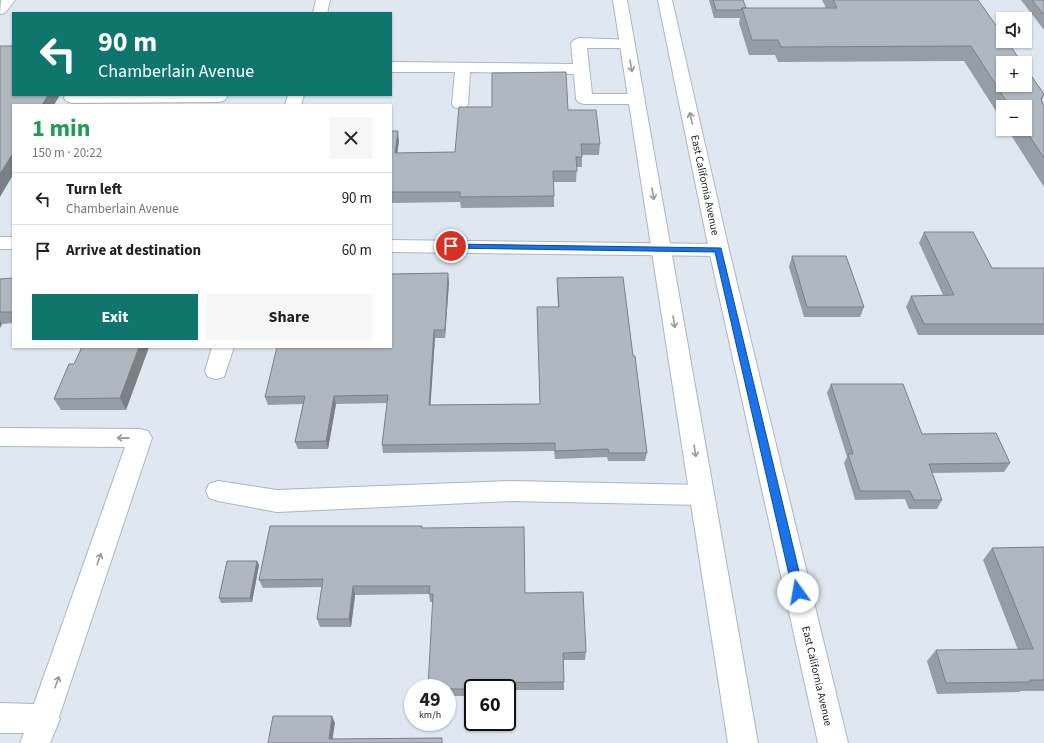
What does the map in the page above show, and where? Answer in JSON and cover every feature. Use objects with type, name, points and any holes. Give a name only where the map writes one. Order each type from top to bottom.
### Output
[{"type":"main road","points":[[0,10],[8,0]]},
{"type":"main road","points":[[320,12],[323,0]]},
{"type":"main road","points":[[620,0],[743,743]]},
{"type":"main road","name":"East California Avenue","points":[[665,0],[719,250],[833,743]]},
{"type":"main road","points":[[627,43],[579,43],[584,99],[636,99]]},
{"type":"main road","points":[[392,68],[582,69]]},
{"type":"main road","points":[[460,104],[462,68]]},
{"type":"main road","points":[[73,96],[72,98],[218,99]]},
{"type":"main road","points":[[0,243],[12,243]]},
{"type":"main road","points":[[392,246],[719,250]]},
{"type":"main road","points":[[216,372],[223,348]]},
{"type":"main road","points":[[0,437],[140,438],[40,731],[0,718]]},
{"type":"main road","points":[[218,491],[277,501],[511,491],[702,495]]},
{"type":"building","points":[[713,0],[743,0],[746,8],[742,8],[741,10],[716,10]]},
{"type":"building","points":[[833,0],[978,0],[996,25],[996,48],[1012,48],[1017,56],[996,56],[996,85],[971,46],[781,47],[778,40],[752,40],[742,8],[837,8]]},
{"type":"building","points":[[1032,0],[1044,0],[1044,15]]},
{"type":"building","points":[[0,46],[12,46],[12,96],[47,96],[43,104],[12,104],[12,155],[0,174]]},
{"type":"building","points":[[566,72],[568,110],[596,110],[600,144],[581,144],[582,157],[576,157],[577,171],[553,171],[554,196],[460,197],[460,192],[392,192],[392,131],[398,131],[395,153],[455,152],[459,107],[492,107],[492,73]]},
{"type":"building","points":[[1032,77],[1044,94],[1041,99],[1044,104],[1044,158],[1030,136],[1032,136],[1032,100],[1006,100],[1000,92],[1032,92]]},
{"type":"building","points":[[924,232],[973,232],[992,268],[1044,268],[1044,324],[924,324],[911,296],[954,295]]},
{"type":"building","points":[[792,256],[846,256],[864,307],[807,307]]},
{"type":"building","points":[[448,273],[445,330],[434,330],[429,405],[540,404],[537,307],[559,307],[557,278],[623,277],[633,356],[635,356],[647,453],[609,453],[608,449],[555,451],[555,443],[382,445],[388,395],[334,396],[326,441],[295,442],[305,396],[265,397],[277,348],[392,348],[392,274]]},
{"type":"building","points":[[12,278],[12,312],[0,312],[0,279]]},
{"type":"building","points":[[82,348],[139,348],[120,398],[54,399],[69,364],[74,364]]},
{"type":"building","points":[[831,384],[903,384],[922,434],[996,433],[1010,463],[929,464],[942,500],[914,500],[910,491],[860,491],[848,454],[853,454]]},
{"type":"building","points":[[270,526],[422,526],[422,528],[524,527],[525,593],[583,592],[586,652],[563,653],[564,682],[516,682],[516,679],[464,679],[464,689],[456,689],[456,679],[428,679],[433,594],[429,594],[430,586],[353,586],[349,619],[317,619],[323,579],[259,580]]},
{"type":"building","points":[[1044,547],[1044,680],[1030,680],[1030,682],[946,683],[936,650],[1033,649],[992,548]]},
{"type":"building","points":[[227,561],[257,561],[250,598],[219,598]]},
{"type":"building","points":[[273,716],[332,716],[329,739],[442,738],[442,743],[268,743]]},
{"type":"route","points":[[451,246],[719,250],[798,592]]}]
